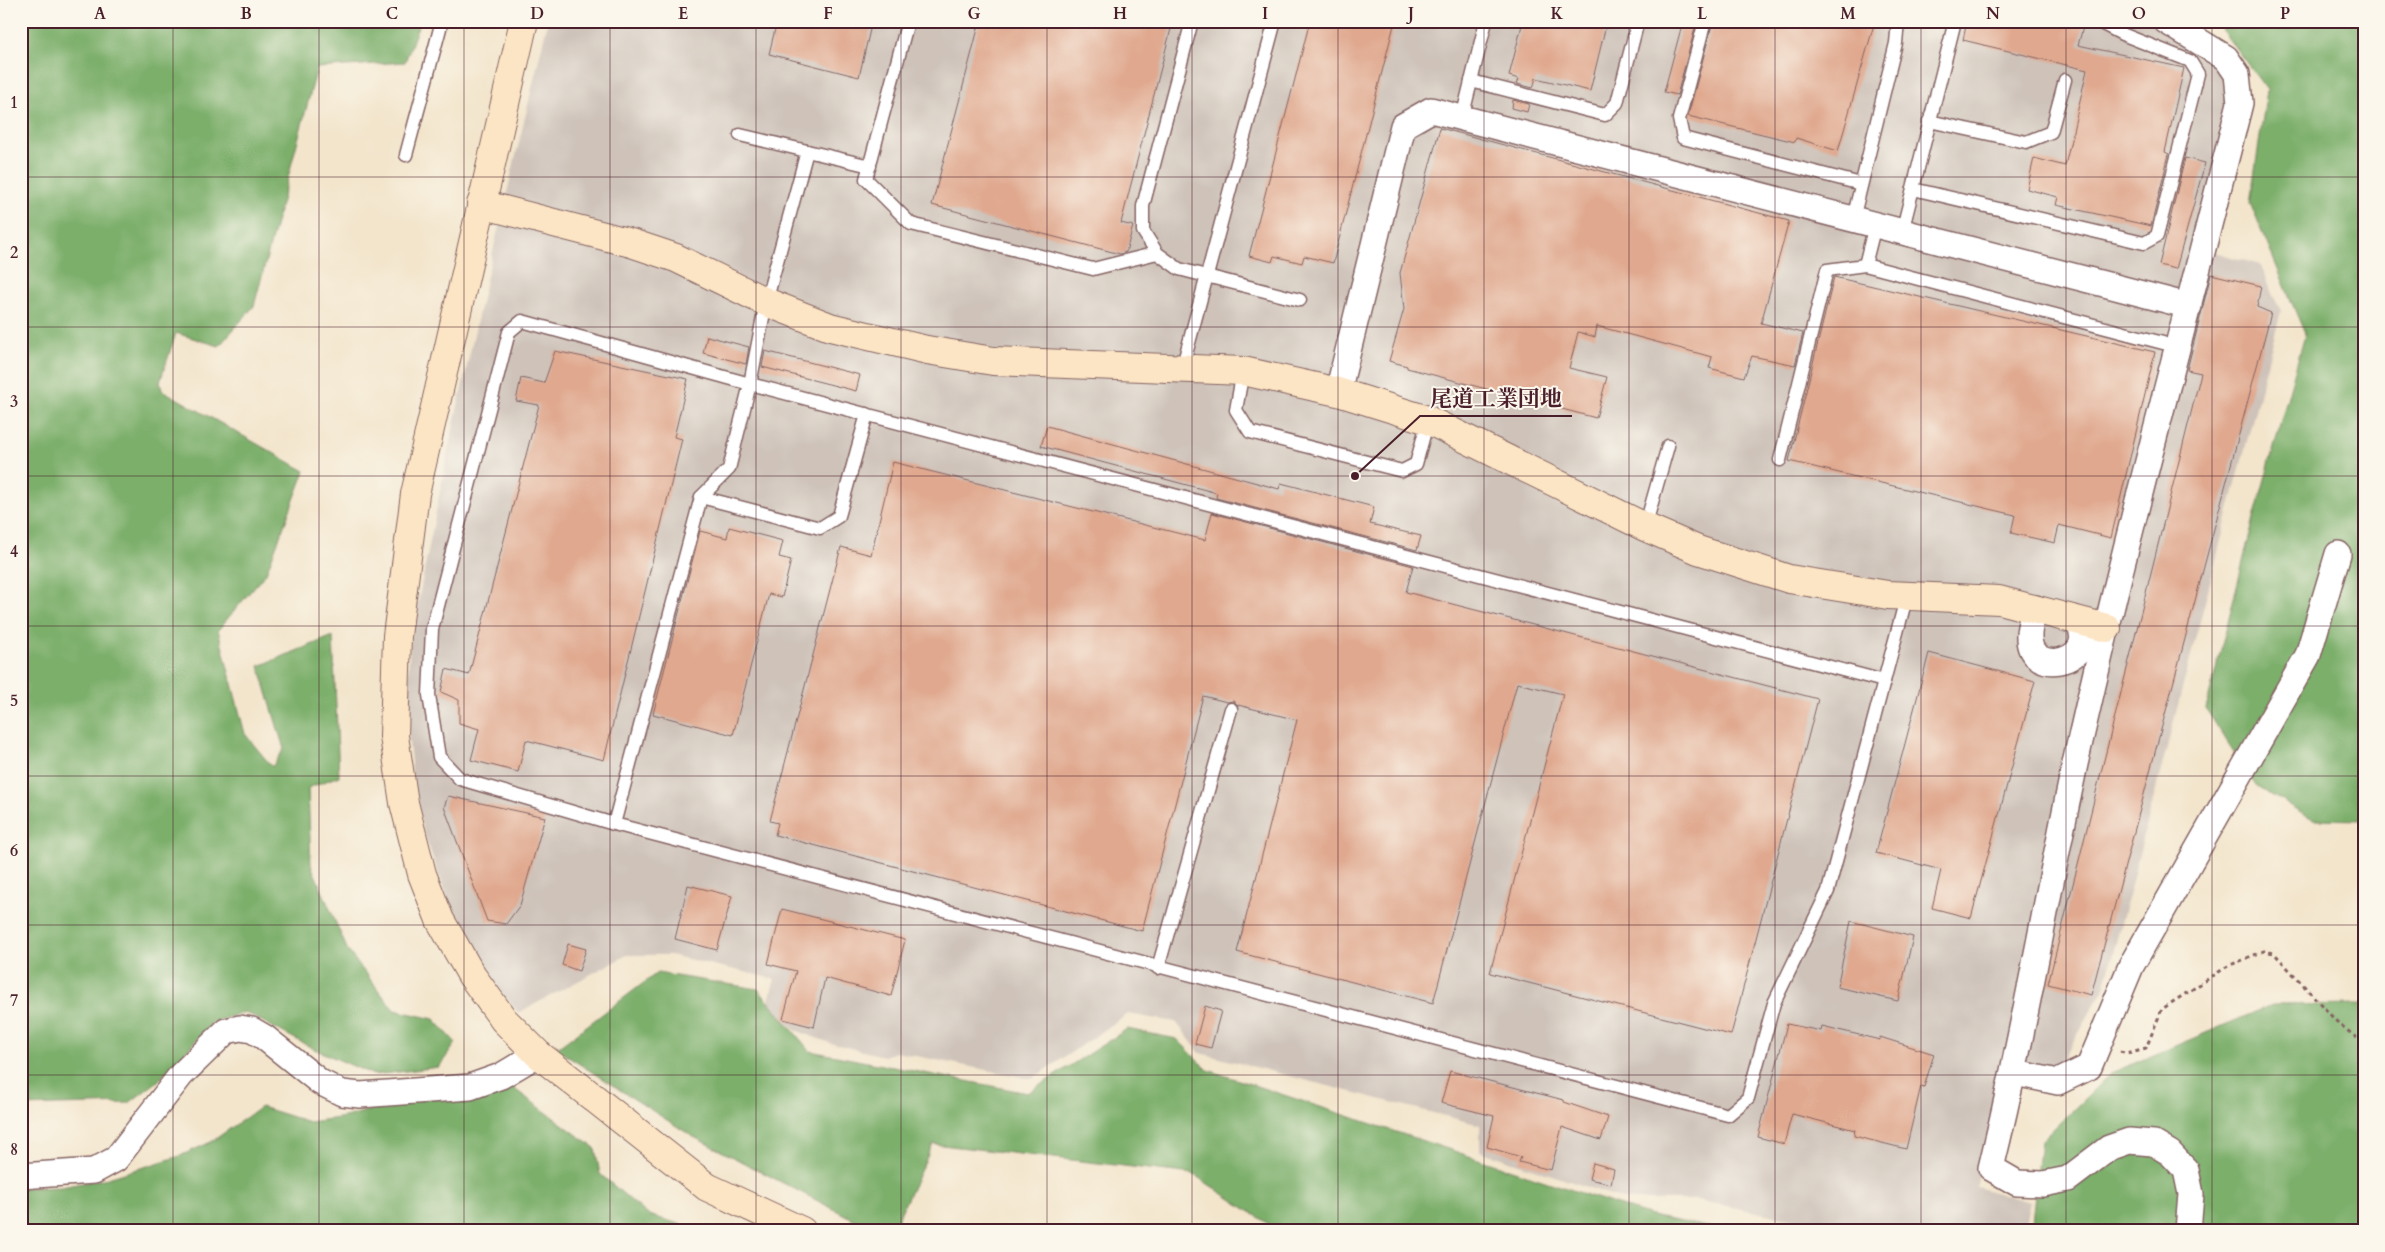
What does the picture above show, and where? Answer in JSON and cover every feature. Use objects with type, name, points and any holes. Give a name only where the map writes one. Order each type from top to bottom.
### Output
[{"type":"street","points":[[524,21],[415,494],[397,636],[394,736],[404,802],[422,874],[440,920],[472,976],[504,1020],[538,1054],[707,1187],[802,1231]]},
{"type":"street","points":[[2166,21],[2226,58],[2237,74],[2240,103],[2107,628],[2075,765],[2015,1072],[1991,1168],[2017,1183],[2042,1184],[2068,1179],[2109,1148],[2129,1141],[2153,1143],[2170,1153],[2186,1170],[2191,1194],[2188,1231]]},
{"type":"street","points":[[1338,392],[1403,126],[1431,110],[2189,306]]},
{"type":"street","points":[[481,204],[631,242],[676,258],[766,302],[830,327],[927,350],[993,361],[1243,371],[1338,392],[1428,420],[1645,527],[1698,550],[1789,579],[1888,595],[1999,600],[2107,628]]},
{"type":"street","points":[[2015,1072],[2058,1082],[2089,1067],[2131,966],[2308,655],[2338,554]]},
{"type":"street","points":[[2035,608],[2030,642],[2036,654],[2052,662],[2068,659],[2080,647],[2082,634],[2075,619]]},
{"type":"street","points":[[21,1176],[94,1171],[116,1159],[181,1075],[226,1031],[240,1028],[252,1030],[264,1037],[320,1082],[342,1093],[360,1095],[470,1087],[501,1076],[538,1054]]},
{"type":"lane","points":[[406,154],[442,21]]},
{"type":"lane","points":[[908,21],[866,179],[910,224],[1093,268],[1157,253]]},
{"type":"lane","points":[[1192,21],[1143,206],[1143,231],[1157,253],[1179,269],[1300,300]]},
{"type":"lane","points":[[1182,369],[1275,21]]},
{"type":"lane","points":[[1462,118],[1486,21]]},
{"type":"lane","points":[[1471,81],[1606,115],[1617,103],[1638,21]]},
{"type":"lane","points":[[1705,21],[1679,119],[1683,138],[1862,184]]},
{"type":"lane","points":[[1865,265],[1862,184],[1896,43],[1898,21]]},
{"type":"lane","points":[[1902,232],[1955,21]]},
{"type":"lane","points":[[1913,189],[2144,243],[2157,236],[2198,74],[2190,60],[2122,34],[2097,21]]},
{"type":"lane","points":[[1929,121],[2026,142],[2051,132],[2065,80]]},
{"type":"lane","points":[[740,134],[870,166]]},
{"type":"lane","points":[[614,824],[701,497],[729,470],[750,384],[766,302],[807,151]]},
{"type":"lane","points":[[1780,460],[1826,270],[1865,265],[2163,343]]},
{"type":"lane","points":[[1884,681],[750,384],[522,321],[509,332],[432,629],[429,695],[439,757],[460,779],[614,824],[1158,968],[1728,1115],[1748,1098],[1774,1003],[1828,891],[1907,595]]},
{"type":"lane","points":[[1243,371],[1236,410],[1250,432],[1402,471],[1416,464],[1428,420]]},
{"type":"lane","points":[[701,497],[820,528],[839,516],[867,414]]},
{"type":"lane","points":[[1645,527],[1668,446]]},
{"type":"lane","points":[[1158,968],[1231,709]]},
{"type":"path","points":[[2118,1051],[2127,1053],[2146,1048],[2162,1009],[2228,966],[2264,951],[2274,953],[2337,1022],[2364,1044]]},
{"type":"shaded area","points":[[548,21],[2179,21],[2239,65],[2209,251],[2261,265],[2268,286],[2281,311],[2104,988],[2056,1072],[2004,1078],[1976,1187],[2030,1202],[2023,1231],[1852,1231],[1696,1200],[1626,1200],[1480,1151],[1480,1125],[1200,1053],[1176,1022],[1128,1014],[1032,1079],[896,1052],[884,1056],[830,1043],[795,1030],[768,1004],[775,979],[670,955],[627,955],[518,1013],[495,985],[474,951],[450,905],[424,833],[414,795],[406,708],[410,643],[448,451],[485,285]]},
{"type":"green space","points":[[21,21],[420,21],[405,62],[317,68],[254,306],[219,346],[176,333],[160,382],[162,390],[305,471],[266,573],[218,630],[245,734],[272,767],[284,749],[259,666],[333,636],[339,776],[308,788],[311,865],[348,951],[394,1010],[434,1019],[456,1043],[439,1067],[374,1075],[314,1049],[245,1012],[213,1022],[158,1081],[129,1103],[21,1106]]},
{"type":"green space","points":[[2215,21],[2364,21],[2364,820],[2313,819],[2256,786],[2206,709],[2252,526],[2305,334],[2250,203],[2267,90]]},
{"type":"green space","points":[[657,973],[758,989],[810,1051],[1028,1093],[1127,1029],[1177,1039],[1208,1070],[1651,1216],[1729,1231],[1279,1231],[1193,1174],[933,1144],[892,1231],[876,1231],[692,1136],[556,1049]]},
{"type":"green space","points":[[2364,1004],[2364,1231],[2031,1231],[2041,1141],[2111,1073],[2272,1005]]},
{"type":"green space","points":[[509,1085],[595,1148],[600,1174],[648,1215],[704,1231],[21,1231],[21,1188],[61,1187],[108,1178],[180,1156],[211,1142],[261,1107],[309,1122],[345,1117],[384,1106]]},
{"type":"building","points":[[777,21],[872,21],[859,77],[769,54]]},
{"type":"building","points":[[980,21],[1173,21],[1121,223],[1133,226],[1126,252],[1120,254],[932,205]]},
{"type":"building","points":[[1310,21],[1395,21],[1333,263],[1304,256],[1302,263],[1274,256],[1272,262],[1249,256]]},
{"type":"building","points":[[1523,21],[1607,21],[1590,91],[1536,78],[1533,88],[1517,84],[1519,79],[1509,76]]},
{"type":"building","points":[[1683,21],[1697,21],[1677,95],[1664,92]]},
{"type":"building","points":[[1713,21],[1875,21],[1838,151],[1796,138],[1795,142],[1688,116]]},
{"type":"building","points":[[1967,21],[2072,21],[2084,24],[2078,45],[2184,68],[2165,152],[2169,154],[2151,226],[2056,205],[2058,197],[2027,189],[2034,158],[2065,166],[2087,70],[1963,40]]},
{"type":"building","points":[[1513,100],[1529,104],[1527,112],[1512,108]]},
{"type":"building","points":[[1440,128],[1789,221],[1761,323],[1803,333],[1795,365],[1752,356],[1744,377],[1709,368],[1712,357],[1597,326],[1595,337],[1578,332],[1569,368],[1607,377],[1596,418],[1407,368],[1407,366],[1389,361],[1404,309],[1400,273]]},
{"type":"building","points":[[2185,158],[2205,163],[2176,269],[2159,265]]},
{"type":"building","points":[[2211,274],[2261,286],[2257,307],[2271,313],[2091,995],[2048,984],[2201,373],[2187,370]]},
{"type":"building","points":[[1834,277],[2155,352],[2111,538],[2059,525],[2055,543],[2011,533],[2015,515],[1789,461]]},
{"type":"building","points":[[707,336],[749,347],[746,364],[703,353]]},
{"type":"building","points":[[555,351],[688,379],[674,437],[682,439],[604,760],[526,740],[518,772],[471,760],[479,729],[459,723],[459,700],[441,692],[446,669],[469,675],[539,405],[516,401],[521,378],[544,383]]},
{"type":"building","points":[[765,351],[860,375],[856,391],[762,367]]},
{"type":"building","points":[[1047,426],[1279,489],[1281,483],[1374,507],[1370,524],[1421,536],[1417,550],[1216,498],[1217,493],[1041,446]]},
{"type":"building","points":[[893,462],[1205,540],[1212,513],[1413,566],[1406,592],[1818,699],[1731,1035],[1490,973],[1563,694],[1517,683],[1433,1003],[1237,952],[1297,720],[1238,705],[1233,701],[1227,702],[1203,696],[1142,931],[775,835],[778,823],[770,821],[841,547],[871,555]]},
{"type":"building","points":[[729,527],[783,541],[779,557],[791,560],[782,597],[769,594],[733,735],[653,714],[700,531],[727,538]]},
{"type":"building","points":[[1929,653],[2035,681],[1971,918],[1932,908],[1941,870],[1876,853]]},
{"type":"building","points":[[448,796],[545,817],[520,905],[506,924],[487,921],[444,807]]},
{"type":"building","points":[[688,885],[732,896],[717,950],[675,939]]},
{"type":"building","points":[[782,909],[905,940],[891,996],[825,978],[814,1027],[783,1019],[796,971],[768,964]]},
{"type":"building","points":[[1851,921],[1913,937],[1898,1001],[1837,987]]},
{"type":"building","points":[[568,944],[586,949],[579,971],[562,965]]},
{"type":"building","points":[[1205,1006],[1221,1011],[1211,1048],[1195,1044]]},
{"type":"building","points":[[1787,1024],[1821,1031],[1822,1026],[1880,1040],[1880,1037],[1934,1054],[1924,1087],[1921,1086],[1906,1149],[1854,1136],[1855,1130],[1792,1114],[1784,1144],[1758,1137]]},
{"type":"building","points":[[1450,1071],[1564,1100],[1564,1102],[1608,1117],[1601,1140],[1562,1127],[1551,1170],[1519,1162],[1521,1157],[1487,1147],[1494,1116],[1441,1103]]},
{"type":"building","points":[[1593,1163],[1614,1169],[1611,1184],[1589,1179]]},
{"type":"place","name":"尾道工業団地","points":[[1355,476]]}]
